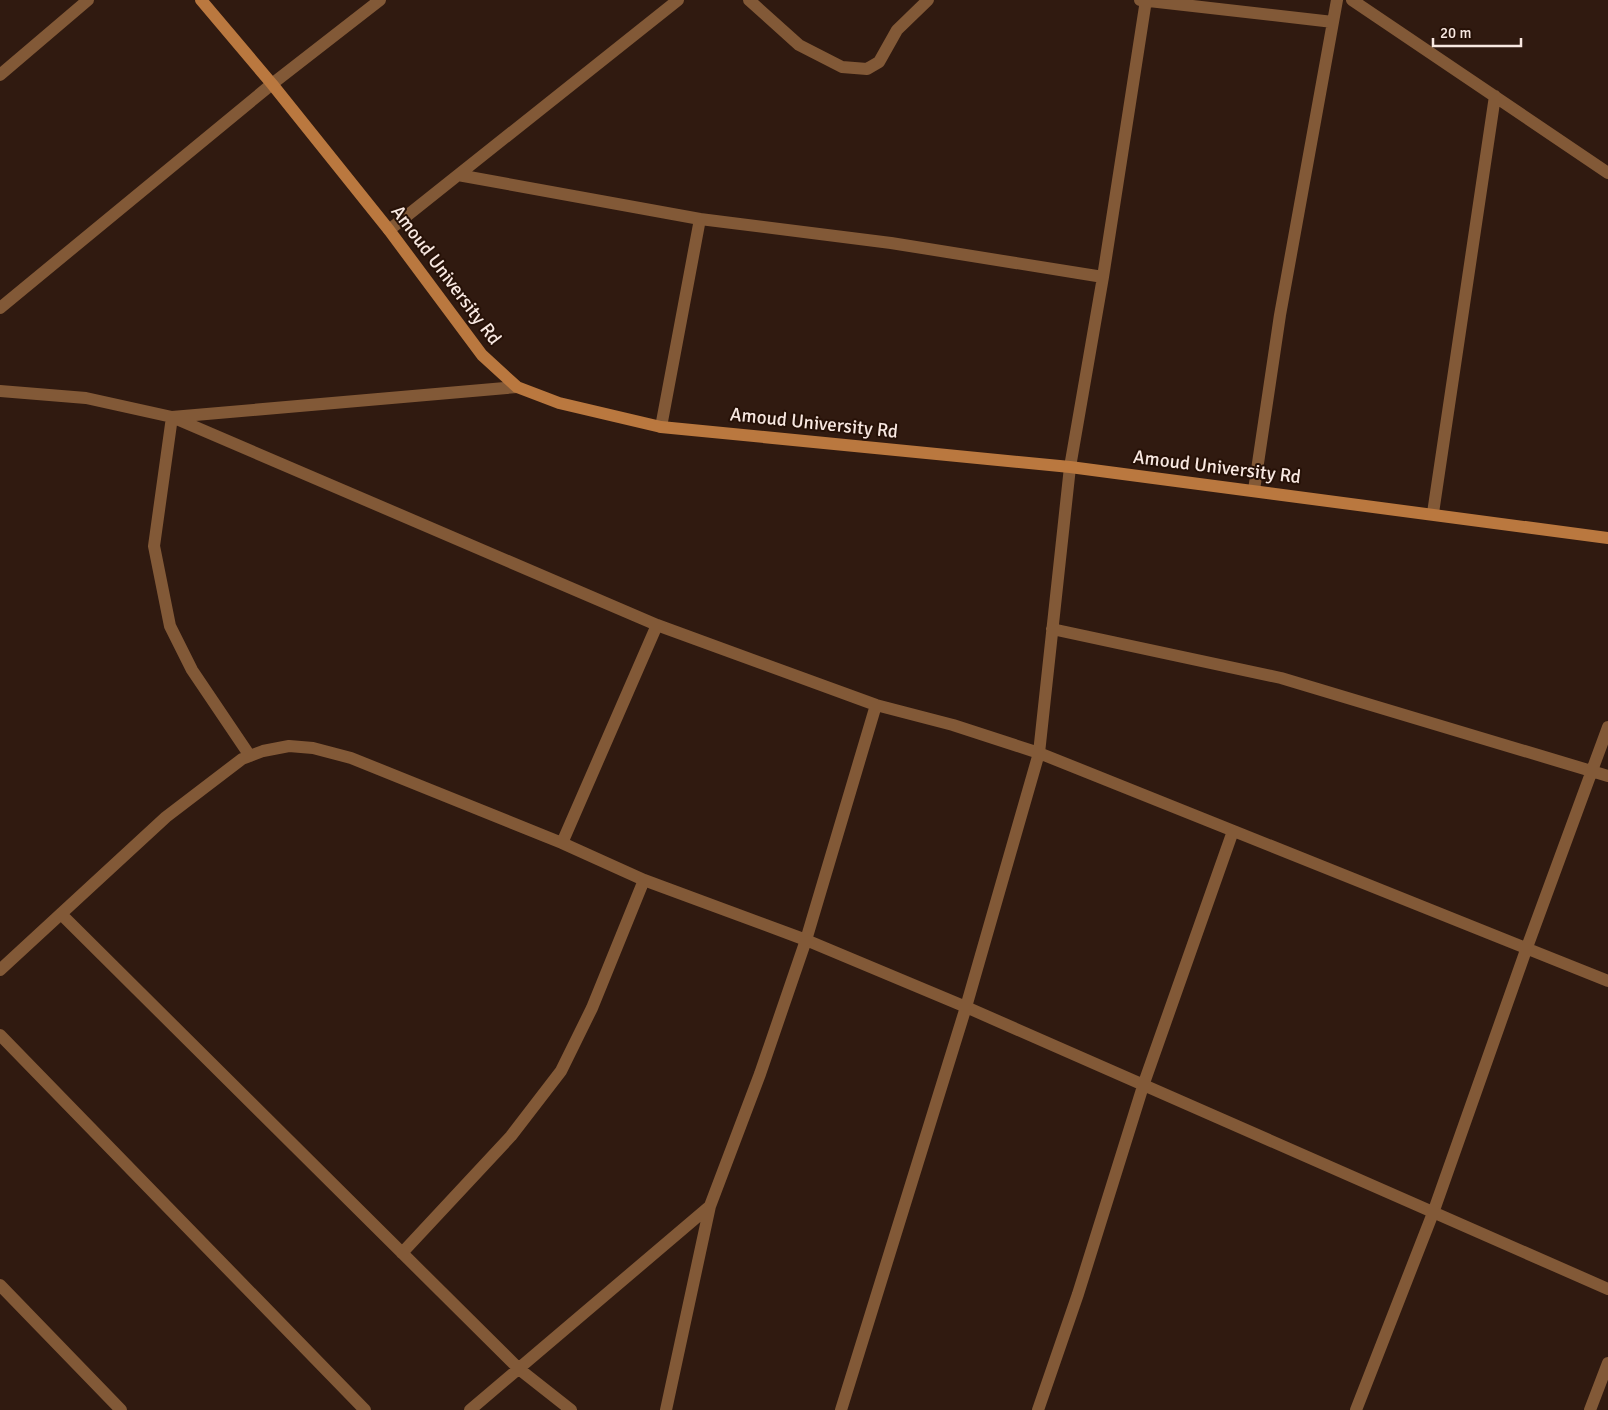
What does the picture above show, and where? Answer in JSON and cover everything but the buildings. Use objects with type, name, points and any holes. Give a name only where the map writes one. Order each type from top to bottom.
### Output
[{"type":"street","points":[[0,76],[88,0]]},
{"type":"street","name":"Amoud University Rd","points":[[201,0],[272,84],[389,230],[482,355],[517,387],[559,403],[661,427],[1070,467],[1608,538]]},
{"type":"street","points":[[0,308],[272,84],[380,0]]},
{"type":"street","points":[[389,230],[678,0]]},
{"type":"street","points":[[749,0],[799,45],[842,67],[867,69],[879,62],[897,30],[928,0]]},
{"type":"street","points":[[841,1410],[966,1007],[1040,754],[1070,467],[1103,278],[1143,0],[1333,22]]},
{"type":"street","points":[[1254,490],[1280,315],[1337,0]]},
{"type":"street","points":[[1352,0],[1608,173]]},
{"type":"street","points":[[1433,514],[1494,96]]},
{"type":"street","points":[[458,175],[700,219],[891,244],[1103,278]]},
{"type":"street","points":[[661,427],[700,219]]},
{"type":"street","points":[[172,417],[517,387]]},
{"type":"street","points":[[0,391],[86,398],[172,417],[657,625],[876,705],[952,725],[1040,754],[1526,950],[1608,981]]},
{"type":"street","points":[[172,417],[154,546],[170,626],[192,670],[250,756]]},
{"type":"street","points":[[562,843],[657,625]]},
{"type":"street","points":[[1052,629],[1281,678],[1591,769],[1608,776]]},
{"type":"street","points":[[666,1410],[710,1206],[760,1074],[806,940],[876,705]]},
{"type":"street","points":[[1356,1410],[1432,1213],[1591,769],[1608,727]]},
{"type":"street","points":[[0,970],[166,817],[242,759],[289,746],[313,748],[351,758],[562,843],[644,880],[806,940],[1144,1083],[1432,1213],[1608,1289]]},
{"type":"street","points":[[1038,1410],[1078,1294],[1144,1083],[1233,831]]},
{"type":"street","points":[[402,1253],[511,1136],[562,1071],[592,1008],[644,880]]},
{"type":"street","points":[[61,914],[519,1369],[571,1410]]},
{"type":"street","points":[[0,1035],[365,1410]]},
{"type":"street","points":[[470,1410],[710,1206]]},
{"type":"street","points":[[0,1285],[120,1410]]},
{"type":"street","points":[[1590,1410],[1608,1363]]}]
